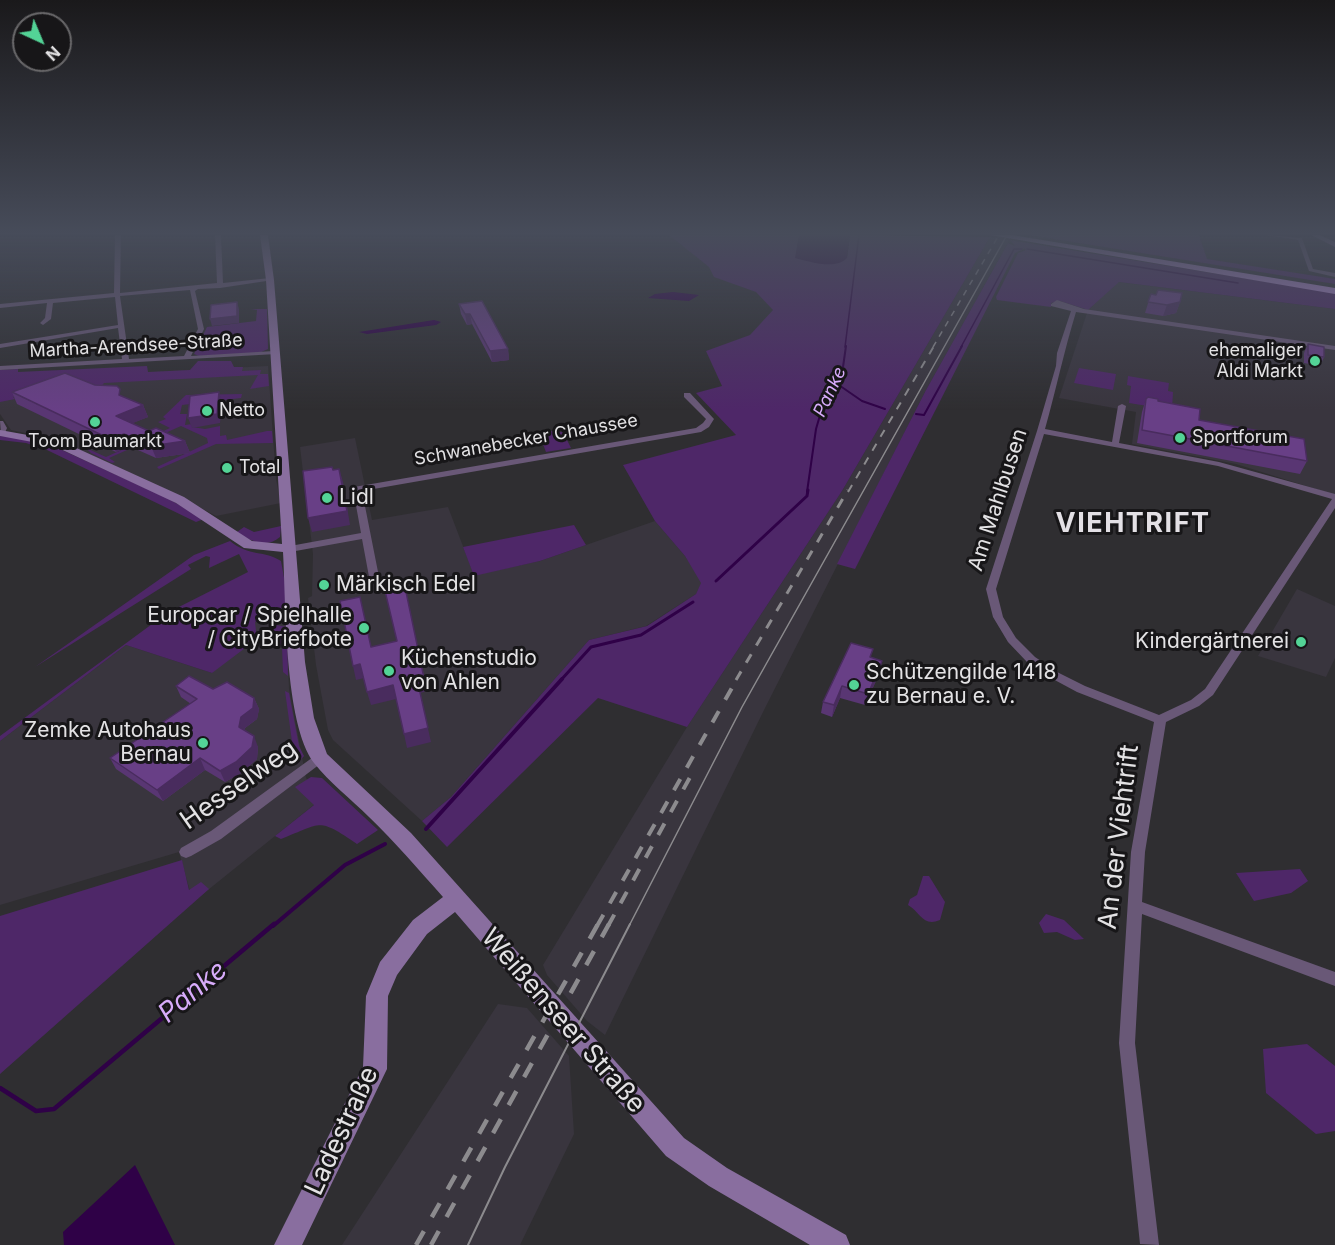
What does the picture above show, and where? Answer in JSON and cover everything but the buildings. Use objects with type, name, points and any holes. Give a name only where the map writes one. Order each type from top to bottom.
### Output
[{"type":"main road","points":[[271,293],[304,716],[311,743],[320,758]]},
{"type":"main road","points":[[0,430],[57,443],[111,468],[195,509],[249,546],[290,549]]},
{"type":"main road","name":"Weißenseer Straße","points":[[320,758],[404,839],[675,1147],[718,1177],[837,1245]]},
{"type":"main road","name":"Ladestraße","points":[[288,1245],[375,1069],[377,996],[388,969],[420,927],[456,898]]},
{"type":"street","points":[[0,306],[116,293]]},
{"type":"street","points":[[117,293],[126,361]]},
{"type":"street","points":[[186,358],[201,329],[192,293]]},
{"type":"street","points":[[43,323],[48,319],[50,302]]},
{"type":"street","name":"Am Mahlbusen","points":[[1160,720],[1092,694],[1051,671],[1021,649],[992,608],[991,589],[1041,431],[1065,335],[1078,310],[1335,348]]},
{"type":"street","points":[[0,346],[121,326]]},
{"type":"street","name":"Martha-Arendsee-Straße","points":[[0,368],[274,353]]},
{"type":"street","name":"Schwanebecker Chaussee","points":[[375,582],[357,489],[698,430],[710,419],[687,395]]},
{"type":"street","points":[[1115,445],[1122,406]]},
{"type":"street","points":[[1041,431],[1229,467],[1335,499]]},
{"type":"street","name":"An der Viehtrift","points":[[1150,1244],[1127,1042],[1134,904],[1144,807],[1160,720],[1195,703],[1209,692],[1335,499]]},
{"type":"street","points":[[290,549],[366,535]]},
{"type":"street","name":"Hesselweg","points":[[186,852],[216,835],[320,758]]},
{"type":"street","points":[[1134,904],[1335,979]]},
{"type":"shaded area","points":[[757,293],[957,293],[842,491],[687,727],[598,698],[447,847],[422,821],[451,797],[589,640],[647,626],[696,594],[701,583],[685,556],[655,521],[623,465],[736,435],[696,393],[722,386],[706,351],[750,335],[773,310]]},
{"type":"shaded area","points":[[957,293],[980,293],[926,390],[765,708],[605,1035],[587,1021],[547,975],[543,965],[687,727],[842,491]]},
{"type":"shaded area","points":[[980,293],[995,293],[855,569],[837,564],[926,390]]},
{"type":"shaded area","points":[[998,293],[1107,293],[1088,310],[1060,301],[1051,303],[1051,307],[997,300]]},
{"type":"shaded area","points":[[1106,293],[1207,293],[1335,309],[1335,495],[1236,464],[1132,444],[1136,412],[1059,398],[1088,310]]},
{"type":"shaded area","points":[[1208,293],[1335,293],[1335,309]]},
{"type":"shaded area","points":[[655,294],[699,295],[689,301],[648,298]]},
{"type":"shaded area","points":[[251,309],[267,309],[268,349],[259,353],[199,356],[194,354],[207,327],[256,321],[257,310]]},
{"type":"shaded area","points":[[434,320],[441,322],[436,325],[367,334],[359,332]]},
{"type":"shaded area","points":[[198,361],[231,361],[234,367],[243,367],[242,371],[261,370],[260,374],[268,374],[269,386],[250,389],[258,375],[104,383],[98,390],[41,387],[13,397],[15,399],[0,402],[0,370],[18,369],[18,372],[147,366],[148,372],[190,370]]},
{"type":"shaded area","points":[[268,366],[276,479],[281,503],[216,516],[155,484],[58,440],[11,430],[0,414],[0,380]]},
{"type":"shaded area","points":[[1079,368],[1116,374],[1113,390],[1074,383]]},
{"type":"shaded area","points":[[1128,376],[1169,383],[1168,391],[1173,392],[1172,410],[1129,403],[1131,386],[1127,385]]},
{"type":"shaded area","points":[[242,394],[241,398],[182,405],[180,414],[187,414],[185,425],[192,424],[192,427],[205,429],[220,426],[220,436],[226,435],[227,440],[272,431],[273,443],[216,444],[159,469],[157,467],[208,443],[207,438],[181,426],[109,458],[115,462],[112,463],[91,453],[86,448],[106,457],[170,428],[158,422],[166,419],[163,417],[186,395]]},
{"type":"shaded area","points":[[549,431],[563,432],[571,448],[546,452],[541,439]]},
{"type":"shaded area","points":[[0,436],[21,438],[62,450],[167,498],[204,519],[196,522],[47,450],[26,443],[0,440]]},
{"type":"shaded area","points":[[355,438],[372,520],[448,507],[474,575],[540,561],[655,521],[685,556],[702,582],[696,594],[646,626],[589,640],[451,797],[422,821],[333,740],[328,730],[316,665],[308,598],[312,596],[313,554],[300,447]]},
{"type":"shaded area","points":[[574,525],[586,545],[540,561],[474,576],[463,547]]},
{"type":"shaded area","points":[[281,526],[280,537],[269,543],[253,541],[237,532],[244,527],[254,532]]},
{"type":"shaded area","points":[[230,541],[244,549],[269,555],[281,561],[289,605],[278,616],[255,622],[257,639],[212,673],[126,645],[0,741],[0,736],[167,613],[248,572],[239,554],[209,568],[210,557],[206,556],[188,565],[191,569],[35,667],[194,555]]},
{"type":"shaded area","name":"Kindergärtnerei","points":[[1297,589],[1335,606],[1335,658],[1326,677],[1258,656]]},
{"type":"shaded area","points":[[286,609],[289,689],[306,778],[321,799],[193,902],[179,852],[0,905],[0,741],[126,645],[212,673],[255,622],[278,616]]},
{"type":"shaded area","points":[[276,625],[287,627],[288,676],[283,672],[282,647],[271,630]]},
{"type":"shaded area","points":[[285,691],[289,693],[299,746],[304,756],[297,764],[290,764],[294,756]]},
{"type":"shaded area","points":[[311,777],[322,778],[378,830],[357,844],[334,830],[320,825],[281,839],[275,836],[314,805],[295,787]]},
{"type":"shaded area","points":[[182,860],[189,890],[201,882],[209,889],[0,1074],[0,916]]},
{"type":"shaded area","points":[[1300,869],[1308,881],[1291,893],[1254,901],[1236,873]]},
{"type":"shaded area","points":[[923,876],[929,876],[945,902],[940,920],[934,922],[926,920],[908,905],[910,899],[917,895]]},
{"type":"shaded area","points":[[1046,914],[1064,920],[1084,939],[1075,940],[1057,932],[1044,933],[1039,923]]},
{"type":"shaded area","points":[[498,1004],[527,1008],[569,1056],[574,1134],[520,1245],[342,1245]]},
{"type":"shaded area","points":[[1307,1044],[1335,1066],[1335,1131],[1316,1134],[1266,1093],[1263,1049]]},
{"type":"shaded area","points":[[135,1165],[175,1245],[64,1245],[63,1232]]},
{"type":"waterway","name":"Panke","points":[[845,347],[852,293]]},
{"type":"waterway","points":[[961,347],[990,293]]},
{"type":"waterway","name":"Panke","points":[[834,382],[843,367],[846,346]]},
{"type":"waterway","points":[[916,414],[924,415],[962,346]]},
{"type":"waterway","name":"Panke","points":[[807,492],[816,429],[825,398],[834,382]]},
{"type":"waterway","points":[[834,382],[862,401],[885,409]]},
{"type":"waterway","name":"Panke","points":[[716,581],[807,496],[808,490]]},
{"type":"waterway","name":"Panke","points":[[561,680],[591,647],[641,635],[693,602]]},
{"type":"waterway","name":"Panke","points":[[426,829],[562,679]]},
{"type":"waterway","name":"Panke","points":[[273,926],[345,865],[385,844]]},
{"type":"waterway","name":"Panke","points":[[0,1088],[36,1111],[54,1109],[274,924]]},
{"type":"tram line","points":[[629,926],[742,707],[974,293]]},
{"type":"tram line","points":[[468,1245],[505,1167],[630,924]]},
{"type":"railway","points":[[933,347],[965,293]]},
{"type":"railway","points":[[848,492],[934,346]]},
{"type":"railway","points":[[736,680],[848,490]]},
{"type":"railway","points":[[597,926],[737,679]]},
{"type":"railway","points":[[608,926],[694,770]]},
{"type":"railway","points":[[416,1245],[598,924]]},
{"type":"railway","points":[[431,1245],[609,924]]},
{"type":"place","name":"ehemaliger Aldi Markt","points":[[1315,361]]},
{"type":"place","name":"Netto","points":[[207,411]]},
{"type":"place","name":"Toom Baumarkt","points":[[95,422]]},
{"type":"place","name":"Sportforum","points":[[1180,438]]},
{"type":"place","name":"Total","points":[[227,468]]},
{"type":"place","name":"Lidl","points":[[327,498]]},
{"type":"place","name":"Märkisch Edel","points":[[324,585]]},
{"type":"place","name":"Europcar / Spielhalle / CityBriefbote","points":[[364,628]]},
{"type":"place","name":"Kindergärtnerei","points":[[1301,642]]},
{"type":"place","name":"Küchenstudio von Ahlen","points":[[389,671]]},
{"type":"place","name":"Schützengilde 1418 zu Bernau e. V.","points":[[854,685]]},
{"type":"place","name":"Zemke Autohaus Bernau","points":[[203,743]]},
{"type":"district","name":"VIEHTRIFT","points":[[1133,524]]}]
